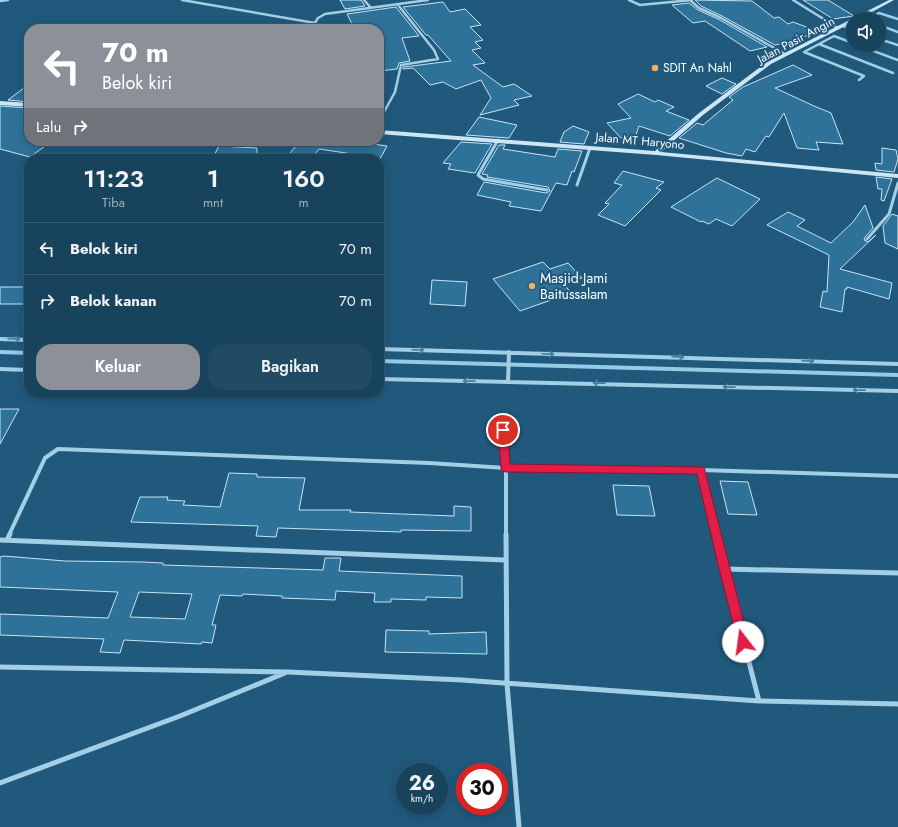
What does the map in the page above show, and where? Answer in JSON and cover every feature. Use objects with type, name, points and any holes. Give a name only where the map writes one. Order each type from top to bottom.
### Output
[{"type":"main road","name":"Jalan Pasir Angin","points":[[869,12],[892,0]]},
{"type":"main road","name":"Jalan Pasir Angin","points":[[656,152],[701,114],[769,63],[846,24]]},
{"type":"main road","points":[[0,103],[24,105]]},
{"type":"main road","name":"Jalan MT Haryono","points":[[384,132],[656,152],[898,176]]},
{"type":"street","points":[[0,1],[8,0]]},
{"type":"street","points":[[182,0],[315,23],[318,18],[325,14],[428,0]]},
{"type":"street","points":[[364,0],[371,8]]},
{"type":"street","points":[[629,0],[640,5],[693,0],[699,8],[721,18],[785,54]]},
{"type":"street","points":[[793,0],[841,27],[846,28]]},
{"type":"street","points":[[384,112],[395,92],[400,65],[409,62],[438,60],[434,50],[398,5]]},
{"type":"street","points":[[886,15],[898,19]]},
{"type":"street","points":[[886,28],[898,32]]},
{"type":"street","points":[[846,40],[834,36],[804,52],[864,76],[859,80]]},
{"type":"street","points":[[886,41],[898,45]]},
{"type":"street","points":[[819,44],[893,73]]},
{"type":"street","points":[[877,52],[898,60]]},
{"type":"street","points":[[498,140],[478,175],[484,179],[547,190]]},
{"type":"street","points":[[577,185],[590,148]]},
{"type":"street","points":[[867,239],[889,214],[898,183]]},
{"type":"street","points":[[0,339],[24,340]]},
{"type":"street","points":[[384,349],[898,364]]},
{"type":"street","points":[[508,382],[509,352]]},
{"type":"street","points":[[0,369],[24,370]]},
{"type":"street","points":[[384,379],[898,391]]},
{"type":"street","points":[[503,430],[506,468],[505,560],[507,684],[519,827]]},
{"type":"street","points":[[7,540],[45,458],[58,449],[429,463],[506,468],[701,470],[898,476]]},
{"type":"street","points":[[701,470],[724,569],[759,701]]},
{"type":"street","points":[[0,540],[505,560]]},
{"type":"street","points":[[724,569],[898,573]]},
{"type":"street","points":[[0,667],[288,672],[462,680],[759,701],[898,704]]},
{"type":"street","points":[[0,783],[180,716],[288,672]]},
{"type":"building","points":[[340,0],[361,0],[365,6],[345,9]]},
{"type":"building","points":[[695,0],[752,1],[774,18],[779,17],[788,24],[793,22],[820,32],[795,39],[798,40],[775,45],[701,6]]},
{"type":"building","points":[[803,0],[828,0],[848,12],[846,12],[846,17],[833,19]]},
{"type":"building","points":[[443,2],[450,12],[465,9],[481,25],[470,27],[483,40],[475,42],[481,48],[472,50],[485,63],[473,65],[503,87],[514,84],[532,96],[514,100],[519,105],[480,115],[491,98],[481,80],[456,89],[443,82],[430,85],[413,68],[403,69],[403,67],[451,61],[428,35],[426,35],[403,7]]},
{"type":"building","points":[[689,3],[698,10],[720,20],[767,47],[750,51],[705,21],[693,23],[672,5]]},
{"type":"building","points":[[396,7],[419,36],[402,38],[410,61],[399,63],[397,69],[384,70],[384,24],[352,24],[347,14]]},
{"type":"building","points":[[793,65],[812,75],[775,88],[831,113],[843,144],[816,142],[819,150],[797,148],[784,113],[769,137],[766,136],[755,152],[746,149],[742,156],[726,153],[679,138],[697,123],[703,125],[733,100],[729,97],[743,87]]},
{"type":"building","points":[[722,78],[736,84],[722,94],[706,86]]},
{"type":"building","points":[[24,88],[24,102],[8,100]]},
{"type":"building","points":[[638,94],[655,102],[658,100],[674,107],[666,111],[689,120],[670,136],[639,126],[636,135],[621,138],[607,123],[631,118],[618,104]]},
{"type":"building","points":[[0,106],[24,108],[24,146],[45,146],[34,154],[24,154],[24,155],[0,149]]},
{"type":"building","points":[[479,117],[517,125],[509,138],[466,135]]},
{"type":"building","points":[[573,126],[589,132],[584,144],[560,142],[564,132]]},
{"type":"building","points":[[461,142],[492,144],[475,173],[448,169],[451,164],[443,163]]},
{"type":"building","points":[[499,145],[505,145],[503,149],[555,157],[558,149],[582,151],[567,185],[556,183],[541,211],[509,206],[511,202],[477,195],[484,182],[546,193],[550,191],[548,187],[487,177],[488,175],[482,174]]},
{"type":"building","points":[[219,146],[257,148],[257,154],[215,154]]},
{"type":"building","points":[[296,146],[387,146],[383,154],[352,154],[319,149],[315,154],[289,154]]},
{"type":"building","points":[[882,148],[896,150],[898,159],[894,172],[876,170],[875,163],[882,164]]},
{"type":"building","points":[[623,171],[664,182],[656,188],[661,190],[625,226],[598,215],[609,204],[605,203],[622,185],[614,183]]},
{"type":"building","points":[[876,177],[892,179],[884,201],[881,200],[882,189],[878,189]]},
{"type":"building","points":[[717,178],[760,199],[732,226],[716,219],[709,224],[702,221],[701,222],[671,207]]},
{"type":"building","points":[[865,205],[873,228],[864,240],[868,242],[876,235],[840,269],[892,283],[889,299],[847,287],[847,289],[845,289],[842,312],[820,307],[823,291],[827,292],[829,255],[767,225],[788,212],[805,220],[797,226],[831,243],[853,222]]},
{"type":"building","points":[[892,214],[898,216],[898,249],[885,243],[883,226]]},
{"type":"building","name":"Masjid Jami Baitussalam","points":[[543,262],[550,269],[568,263],[582,278],[564,284],[571,293],[520,311],[493,279]]},
{"type":"building","points":[[432,280],[467,282],[465,306],[430,304]]},
{"type":"building","points":[[0,287],[24,287],[24,304],[0,304]]},
{"type":"building","points":[[0,409],[19,409],[0,444]]},
{"type":"building","points":[[229,473],[257,474],[257,477],[305,478],[299,510],[351,510],[350,512],[454,516],[454,506],[471,507],[471,531],[401,530],[401,532],[278,528],[276,537],[256,536],[258,526],[131,522],[140,497],[168,497],[167,500],[185,501],[183,505],[220,507]]},
{"type":"building","points":[[720,481],[748,482],[757,515],[728,514]]},
{"type":"building","points":[[613,485],[649,486],[655,516],[617,515]]},
{"type":"building","points":[[4,556],[65,561],[143,562],[163,563],[163,565],[323,570],[325,558],[341,558],[339,571],[462,576],[462,598],[426,597],[426,600],[391,599],[391,602],[374,602],[375,593],[336,591],[335,600],[282,598],[282,596],[243,594],[242,596],[220,595],[212,625],[216,625],[212,643],[202,642],[201,644],[124,640],[120,653],[100,652],[104,639],[0,635],[0,614],[108,618],[118,592],[0,587],[0,557]],"holes":[[[139,592],[192,594],[185,619],[130,617]]]},
{"type":"building","points":[[386,630],[429,631],[429,634],[486,632],[487,654],[385,652]]},
{"type":"waterway","points":[[0,352],[24,353]]},
{"type":"waterway","points":[[384,361],[898,375]]},
{"type":"place","name":"SDIT An Nahl","points":[[655,68]]},
{"type":"place","name":"Masjid Jami Baitussalam","points":[[532,286]]},
{"type":"route","points":[[503,430],[506,468],[701,470],[743,642]]}]
